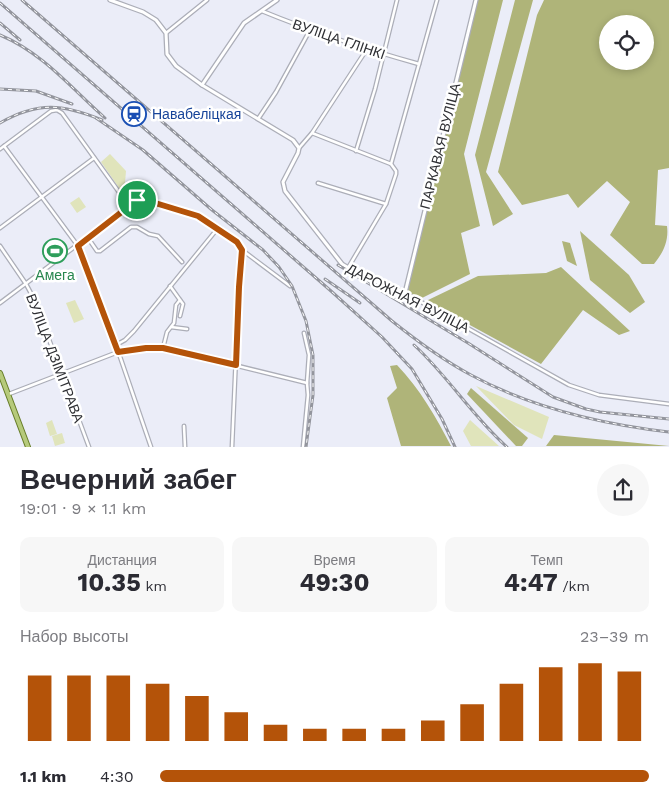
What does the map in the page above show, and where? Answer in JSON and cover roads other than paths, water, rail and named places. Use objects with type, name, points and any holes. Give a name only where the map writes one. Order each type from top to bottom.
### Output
[{"type":"main road","points":[[0,373],[28,446]]},
{"type":"street","points":[[110,0],[118,1],[148,14],[156,20],[166,34],[169,59],[176,66],[202,85],[293,140],[299,148],[312,133],[367,49]]},
{"type":"street","points":[[166,34],[207,0]]},
{"type":"street","points":[[202,85],[244,23],[277,0]]},
{"type":"street","points":[[356,151],[375,89],[397,0]]},
{"type":"street","points":[[391,164],[437,0]]},
{"type":"street","name":"ПАРКАВАЯ ВУЛІЦА","points":[[404,293],[476,0]]},
{"type":"street","name":"ВУЛІЦА ГЛІНКІ","points":[[260,11],[310,30],[419,64]]},
{"type":"street","points":[[258,119],[276,92],[310,30]]},
{"type":"street","points":[[0,149],[52,111],[57,110],[62,113],[129,206]]},
{"type":"street","points":[[312,133],[391,164],[396,171],[386,204],[348,268]]},
{"type":"street","points":[[4,146],[43,196],[78,246],[116,345],[151,446]]},
{"type":"street","name":"ДАРОЖНАЯ ВУЛІЦА","points":[[299,148],[283,182],[285,191],[335,256],[348,268],[362,276],[404,293],[569,385],[600,395],[669,404]]},
{"type":"street","points":[[0,228],[94,158]]},
{"type":"street","points":[[318,183],[386,204]]},
{"type":"street","points":[[0,303],[129,206],[142,199],[198,216],[237,242],[242,250],[290,286]]},
{"type":"street","points":[[88,238],[97,251],[100,251],[131,227],[137,227],[149,234],[158,236],[182,262]]},
{"type":"street","points":[[116,345],[125,340],[218,228]]},
{"type":"street","name":"ВУЛІЦА ДЗІМІТРАВА","points":[[0,246],[34,299],[89,446]]},
{"type":"street","points":[[232,446],[242,250]]},
{"type":"street","points":[[170,286],[183,304],[180,316]]},
{"type":"street","points":[[163,348],[167,332],[174,323],[176,305],[180,300]]},
{"type":"street","points":[[171,327],[187,329]]},
{"type":"street","points":[[303,446],[308,395],[309,356],[304,333]]},
{"type":"street","points":[[8,394],[118,352],[146,348],[163,348],[307,383]]},
{"type":"street","points":[[184,426],[185,446]]},
{"type":"railway","points":[[22,0],[392,321],[440,357],[494,387],[518,397],[567,413],[643,429],[669,432]]},
{"type":"railway","points":[[0,3],[382,337],[412,369],[442,419],[455,447]]},
{"type":"railway","points":[[0,23],[20,40]]},
{"type":"railway","points":[[0,35],[30,51],[43,61],[105,118]]},
{"type":"railway","points":[[0,89],[36,91],[72,104]]},
{"type":"railway","points":[[0,123],[26,111],[51,107],[75,111],[102,120]]},
{"type":"railway","points":[[96,118],[143,150],[212,210],[263,250],[279,267],[292,286],[306,321],[313,355],[313,395],[306,447]]},
{"type":"railway","points":[[338,265],[468,343],[553,397],[600,412],[669,419]]},
{"type":"railway","points":[[325,279],[360,303]]},
{"type":"railway","points":[[414,345],[482,422],[507,447]]},
{"type":"place","name":"Навабеліцкая","points":[[134,114]]},
{"type":"place","name":"Амега","points":[[55,251]]}]
